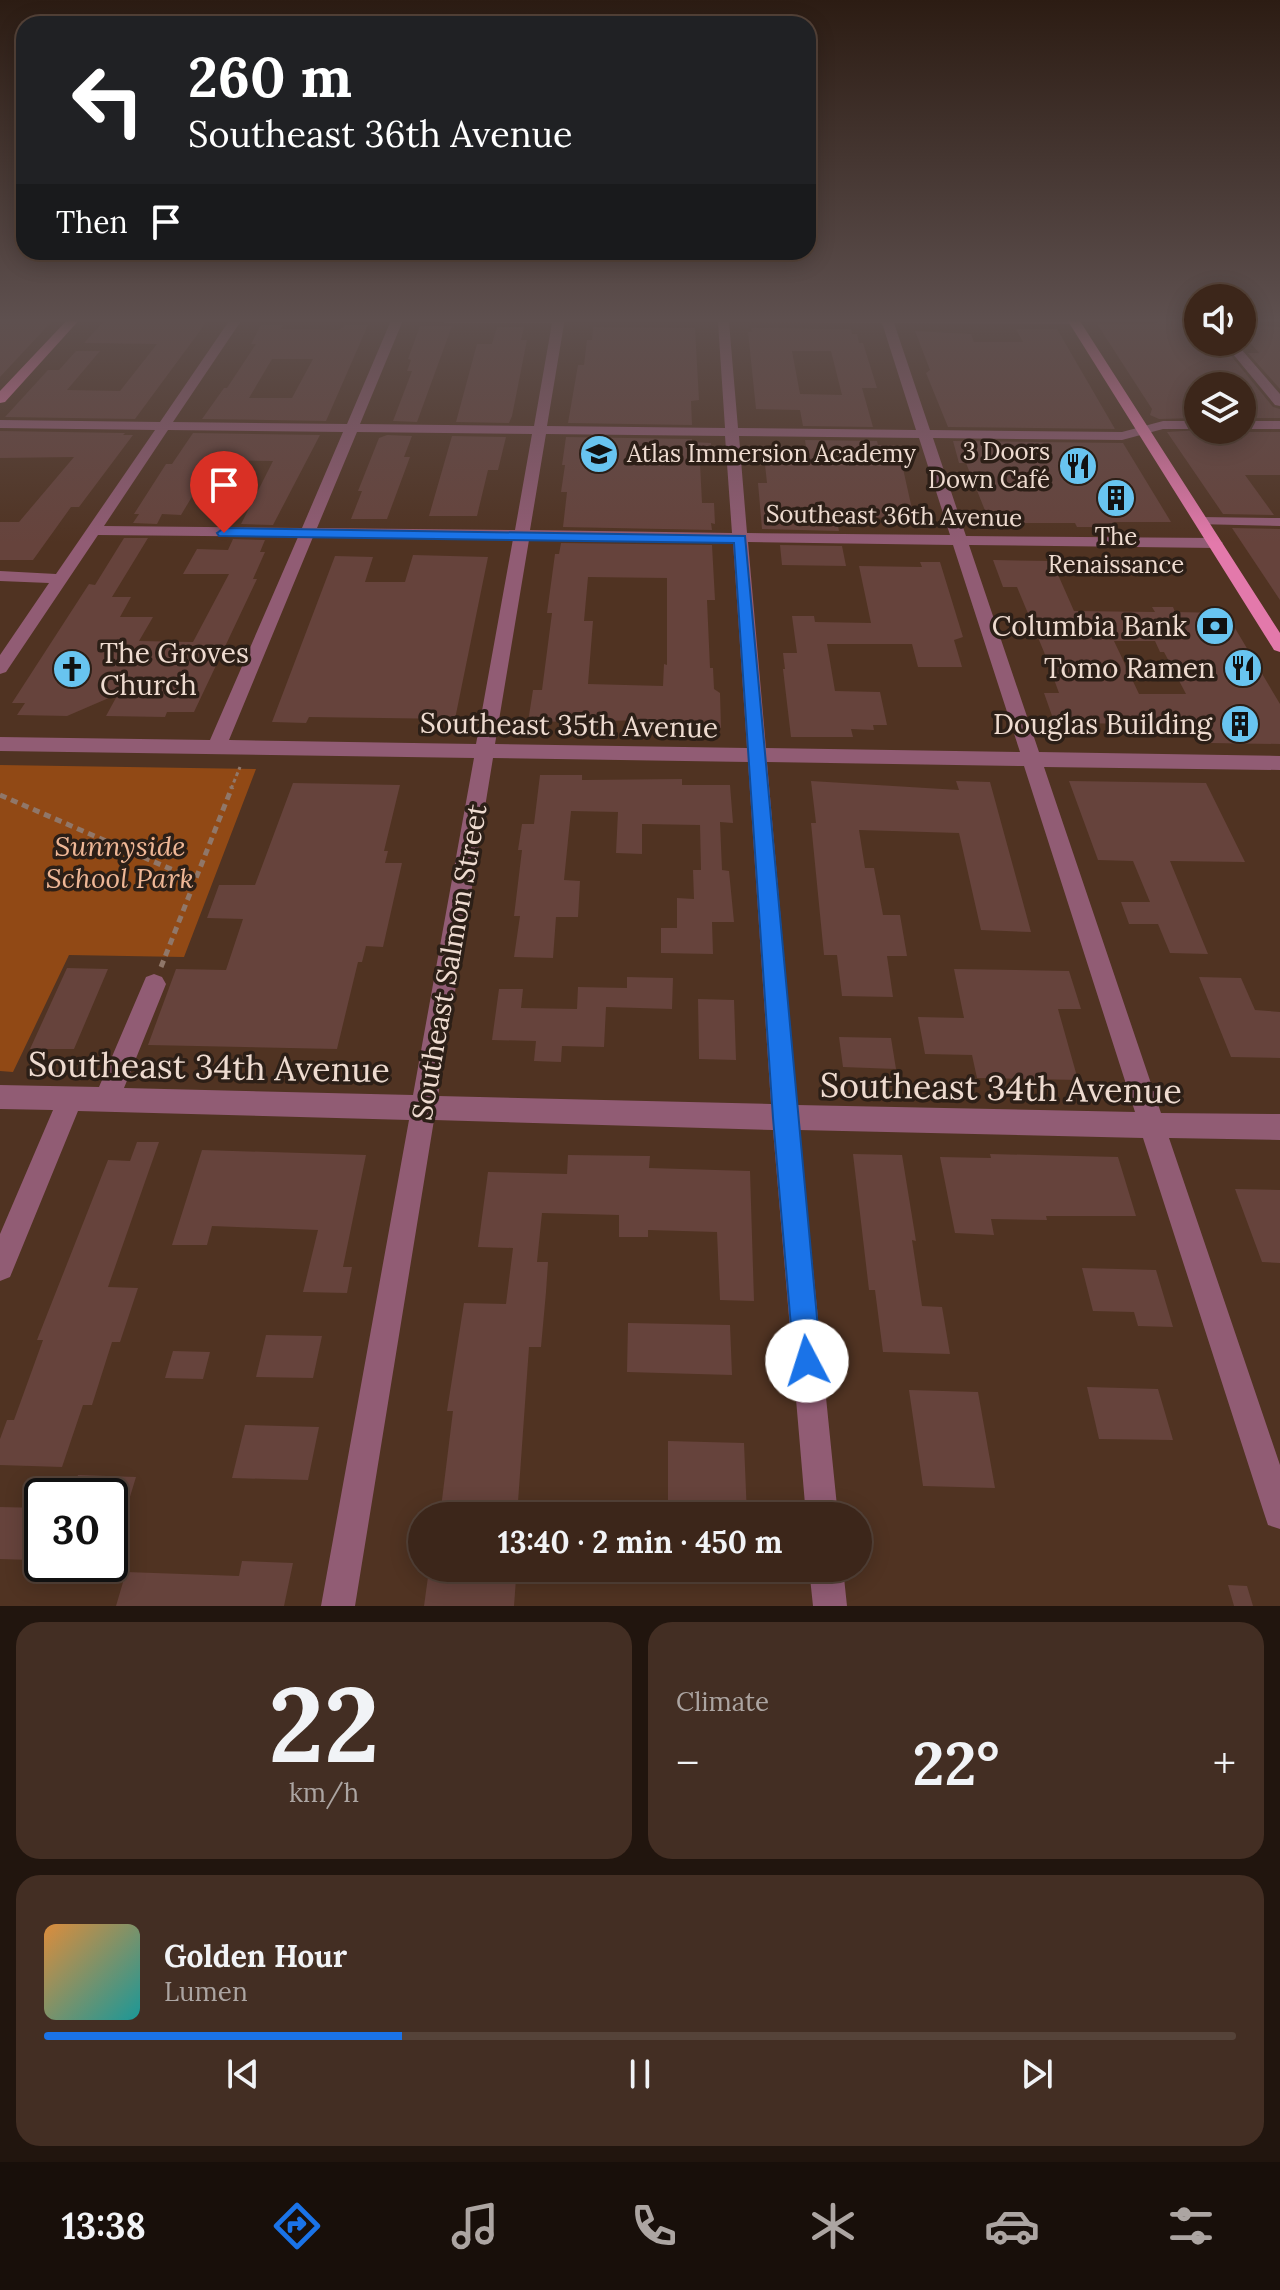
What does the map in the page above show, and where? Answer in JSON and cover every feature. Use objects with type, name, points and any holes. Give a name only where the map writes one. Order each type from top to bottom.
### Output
[{"type":"main road","points":[[1120,393],[1280,646]]},
{"type":"street","points":[[0,668],[186,393]]},
{"type":"street","points":[[217,747],[367,393]]},
{"type":"street","name":"Southeast Salmon Street","points":[[338,1606],[546,393]]},
{"type":"street","points":[[729,393],[785,1118],[821,1502]]},
{"type":"street","points":[[910,393],[1280,1513]]},
{"type":"street","points":[[0,424],[1122,436],[1163,425],[1184,425]]},
{"type":"street","points":[[1256,425],[1280,425]]},
{"type":"street","points":[[1200,521],[1280,522]]},
{"type":"street","name":"Southeast 36th Avenue","points":[[93,530],[1215,543]]},
{"type":"street","points":[[0,576],[60,579]]},
{"type":"street","name":"Southeast 35th Avenue","points":[[0,744],[1280,763]]},
{"type":"street","points":[[107,1099],[154,984]]},
{"type":"street","name":"Southeast 34th Avenue","points":[[0,1097],[785,1118],[1280,1127]]},
{"type":"street","points":[[0,1267],[71,1098]]},
{"type":"street","points":[[827,1582],[830,1606]]},
{"type":"path","points":[[154,984],[248,748]]},
{"type":"path","points":[[0,795],[196,880]]},
{"type":"green space","name":"Sunnyside School Park","points":[[0,765],[256,769],[184,957],[69,955],[13,1072],[0,1071]]},
{"type":"building","points":[[27,393],[154,393],[135,419],[5,417]]},
{"type":"building","points":[[220,393],[252,393],[249,398],[292,398],[295,393],[338,393],[326,421],[202,419]]},
{"type":"building","points":[[404,393],[428,393],[417,422],[393,421]]},
{"type":"building","points":[[464,393],[517,393],[509,423],[456,422]]},
{"type":"building","points":[[573,393],[699,393],[699,400],[691,401],[692,425],[568,423]]},
{"type":"building","points":[[754,393],[863,393],[873,427],[803,426],[800,410],[756,409]]},
{"type":"building","points":[[934,393],[1094,393],[1115,429],[948,427]]},
{"type":"building","points":[[1142,393],[1184,393],[1184,418],[1159,419],[1150,415],[1152,409]]},
{"type":"building","points":[[1256,393],[1262,393],[1273,407],[1280,409],[1280,418],[1256,418]]},
{"type":"building","points":[[0,431],[133,435],[79,507],[71,507],[33,560],[0,560],[0,522],[19,522],[74,457],[0,458]]},
{"type":"building","points":[[1184,431],[1184,444],[1256,444],[1256,432],[1280,432],[1280,475],[1245,475],[1274,515],[1223,514],[1167,432]]},
{"type":"building","points":[[193,433],[320,435],[273,525],[241,524],[273,461],[214,460],[181,515],[162,514],[157,524],[133,523],[139,514],[134,514],[166,464],[172,464]]},
{"type":"building","points":[[387,435],[412,436],[404,457],[410,457],[387,519],[351,519],[362,491],[358,491],[379,438]]},
{"type":"building","points":[[452,436],[506,437],[498,470],[488,470],[477,516],[429,516]]},
{"type":"building","points":[[566,437],[692,439],[692,442],[711,443],[712,463],[700,463],[702,503],[714,503],[715,524],[711,523],[712,530],[563,527],[567,492],[561,492]]},
{"type":"building","points":[[805,440],[877,441],[878,445],[898,446],[914,518],[836,517],[839,531],[762,529],[758,483],[767,483],[763,446],[806,447]]},
{"type":"building","points":[[953,441],[1123,443],[1171,522],[1114,522],[1117,527],[1077,527],[1075,523],[990,523],[966,463],[959,463]]},
{"type":"building","points":[[1232,528],[1280,529],[1280,600]]},
{"type":"building","points":[[124,538],[148,538],[112,597],[131,597],[120,617],[153,617],[139,641],[193,642],[229,574],[183,574],[197,549],[228,550],[233,539],[265,540],[260,552],[265,552],[253,579],[257,579],[194,712],[167,712],[165,717],[106,716],[118,694],[67,716],[17,715],[25,703],[12,703],[89,584],[95,585]]},
{"type":"building","points":[[561,543],[712,545],[715,600],[707,600],[710,668],[713,668],[714,689],[720,693],[721,728],[694,728],[694,724],[668,723],[668,720],[528,722],[533,690],[542,690],[552,613],[547,613],[555,554],[559,554]],"holes":[[[588,577],[667,578],[667,665],[664,664],[663,686],[588,684],[593,621],[584,621]]]},
{"type":"building","points":[[780,545],[842,546],[846,566],[782,565]]},
{"type":"building","points":[[413,555],[488,557],[455,719],[309,717],[306,723],[272,722],[335,556],[373,557],[365,582],[405,582]]},
{"type":"building","points":[[993,560],[1052,561],[1074,611],[1155,612],[1152,607],[1173,607],[1175,612],[1226,613],[1280,704],[1280,744],[1211,743],[1204,731],[1130,729],[1128,724],[1081,723],[1083,727],[1056,727],[1044,693],[1059,693],[1044,652],[1017,587],[1003,587]],"holes":[[[1114,641],[1155,641],[1160,652],[1164,652],[1186,694],[1139,694]]]},
{"type":"building","points":[[920,562],[940,562],[963,637],[954,640],[962,667],[918,667],[912,644],[827,644],[835,691],[880,692],[887,725],[873,725],[874,730],[851,729],[853,737],[791,737],[783,653],[797,653],[792,616],[814,616],[815,622],[871,623],[859,566],[922,567]]},
{"type":"building","points":[[540,775],[582,775],[582,780],[682,779],[682,785],[730,785],[733,823],[720,822],[722,870],[729,871],[734,922],[712,922],[713,954],[661,953],[661,928],[677,928],[677,898],[694,899],[693,870],[701,870],[700,825],[642,824],[642,854],[616,853],[618,812],[571,811],[564,880],[580,881],[578,917],[556,917],[553,958],[514,957],[520,916],[514,916],[522,850],[518,850],[522,824],[534,824]]},
{"type":"building","points":[[811,781],[959,790],[956,781],[990,782],[1031,932],[981,930],[959,833],[859,830],[865,868],[874,868],[883,915],[900,915],[907,956],[887,956],[893,997],[842,996],[837,955],[824,955],[811,823],[816,823]]},
{"type":"building","points":[[1069,781],[1206,783],[1245,862],[1170,861],[1208,954],[1170,953],[1158,924],[1129,924],[1121,902],[1150,902],[1133,861],[1098,860]]},
{"type":"building","points":[[293,783],[400,785],[384,851],[388,851],[385,863],[402,863],[383,947],[366,946],[362,962],[358,962],[337,1049],[148,1045],[176,969],[226,970],[243,919],[207,918],[219,885],[255,885]]},
{"type":"building","points":[[67,968],[108,969],[74,1049],[30,1049]]},
{"type":"building","points":[[954,969],[1069,971],[1081,1009],[1058,1009],[1078,1080],[977,1078],[972,1055],[925,1054],[918,1017],[964,1018]]},
{"type":"building","points":[[627,977],[673,978],[672,1009],[606,1007],[604,1047],[562,1046],[561,1062],[534,1061],[536,1041],[492,1040],[499,989],[523,989],[521,1008],[577,1009],[578,987],[627,988]]},
{"type":"building","points":[[1199,977],[1241,978],[1255,1010],[1280,1012],[1280,1058],[1231,1057]]},
{"type":"building","points":[[698,999],[734,1000],[736,1060],[699,1059]]},
{"type":"building","points":[[839,1037],[891,1038],[896,1069],[843,1067]]},
{"type":"building","points":[[137,1142],[159,1142],[108,1287],[138,1288],[120,1342],[112,1342],[92,1405],[83,1405],[62,1467],[0,1465],[0,1439],[7,1420],[14,1420],[43,1340],[37,1340],[108,1160],[130,1161]]},
{"type":"building","points":[[202,1150],[366,1155],[343,1267],[352,1267],[347,1293],[303,1292],[318,1230],[212,1226],[207,1245],[172,1245]]},
{"type":"building","points":[[853,1154],[902,1155],[916,1241],[912,1240],[922,1306],[942,1307],[950,1354],[883,1352],[875,1290],[869,1290]]},
{"type":"building","points":[[990,1154],[1118,1157],[1136,1216],[991,1219],[994,1235],[955,1233],[940,1157],[991,1158]]},
{"type":"building","points":[[568,1155],[650,1156],[649,1168],[750,1171],[754,1301],[720,1300],[717,1232],[648,1230],[648,1237],[619,1237],[619,1215],[542,1213],[537,1262],[548,1262],[546,1292],[541,1347],[529,1347],[518,1502],[442,1502],[453,1411],[447,1411],[464,1303],[506,1304],[513,1248],[478,1247],[488,1172],[567,1174]]},
{"type":"building","points":[[1235,1189],[1280,1190],[1280,1263],[1262,1262]]},
{"type":"building","points":[[1082,1268],[1156,1270],[1173,1327],[1138,1326],[1134,1312],[1093,1311]]},
{"type":"building","points":[[628,1323],[730,1325],[732,1375],[627,1372]]},
{"type":"building","points":[[266,1335],[322,1336],[313,1378],[256,1377]]},
{"type":"building","points":[[173,1351],[210,1352],[203,1379],[165,1378]]},
{"type":"building","points":[[1087,1387],[1158,1389],[1173,1440],[1099,1439]]},
{"type":"building","points":[[909,1390],[978,1392],[995,1488],[923,1486]]},
{"type":"building","points":[[245,1425],[319,1427],[308,1480],[232,1478]]},
{"type":"building","points":[[668,1441],[744,1443],[746,1502],[668,1502]]},
{"type":"building","points":[[78,1475],[136,1477],[128,1503],[128,1478],[77,1478]]},
{"type":"building","points":[[0,1507],[24,1508],[24,1560],[0,1559]]},
{"type":"building","points":[[242,1561],[293,1563],[284,1606],[116,1606],[123,1582],[128,1582],[128,1572],[239,1576]]},
{"type":"building","points":[[427,1582],[516,1582],[514,1606],[424,1606]]},
{"type":"building","points":[[1228,1585],[1247,1586],[1253,1606],[1234,1606]]},
{"type":"place","name":"Atlas Immersion Academy","points":[[599,454]]},
{"type":"place","name":"3 Doors Down Café","points":[[1078,466]]},
{"type":"place","name":"The Renaissance","points":[[1116,498]]},
{"type":"place","name":"Columbia Bank","points":[[1215,626]]},
{"type":"place","name":"Tomo Ramen","points":[[1243,668]]},
{"type":"place","name":"The Groves Church","points":[[72,669]]},
{"type":"place","name":"Douglas Building","points":[[1240,724]]},
{"type":"route","points":[[224,533],[740,539],[807,1361]]}]
